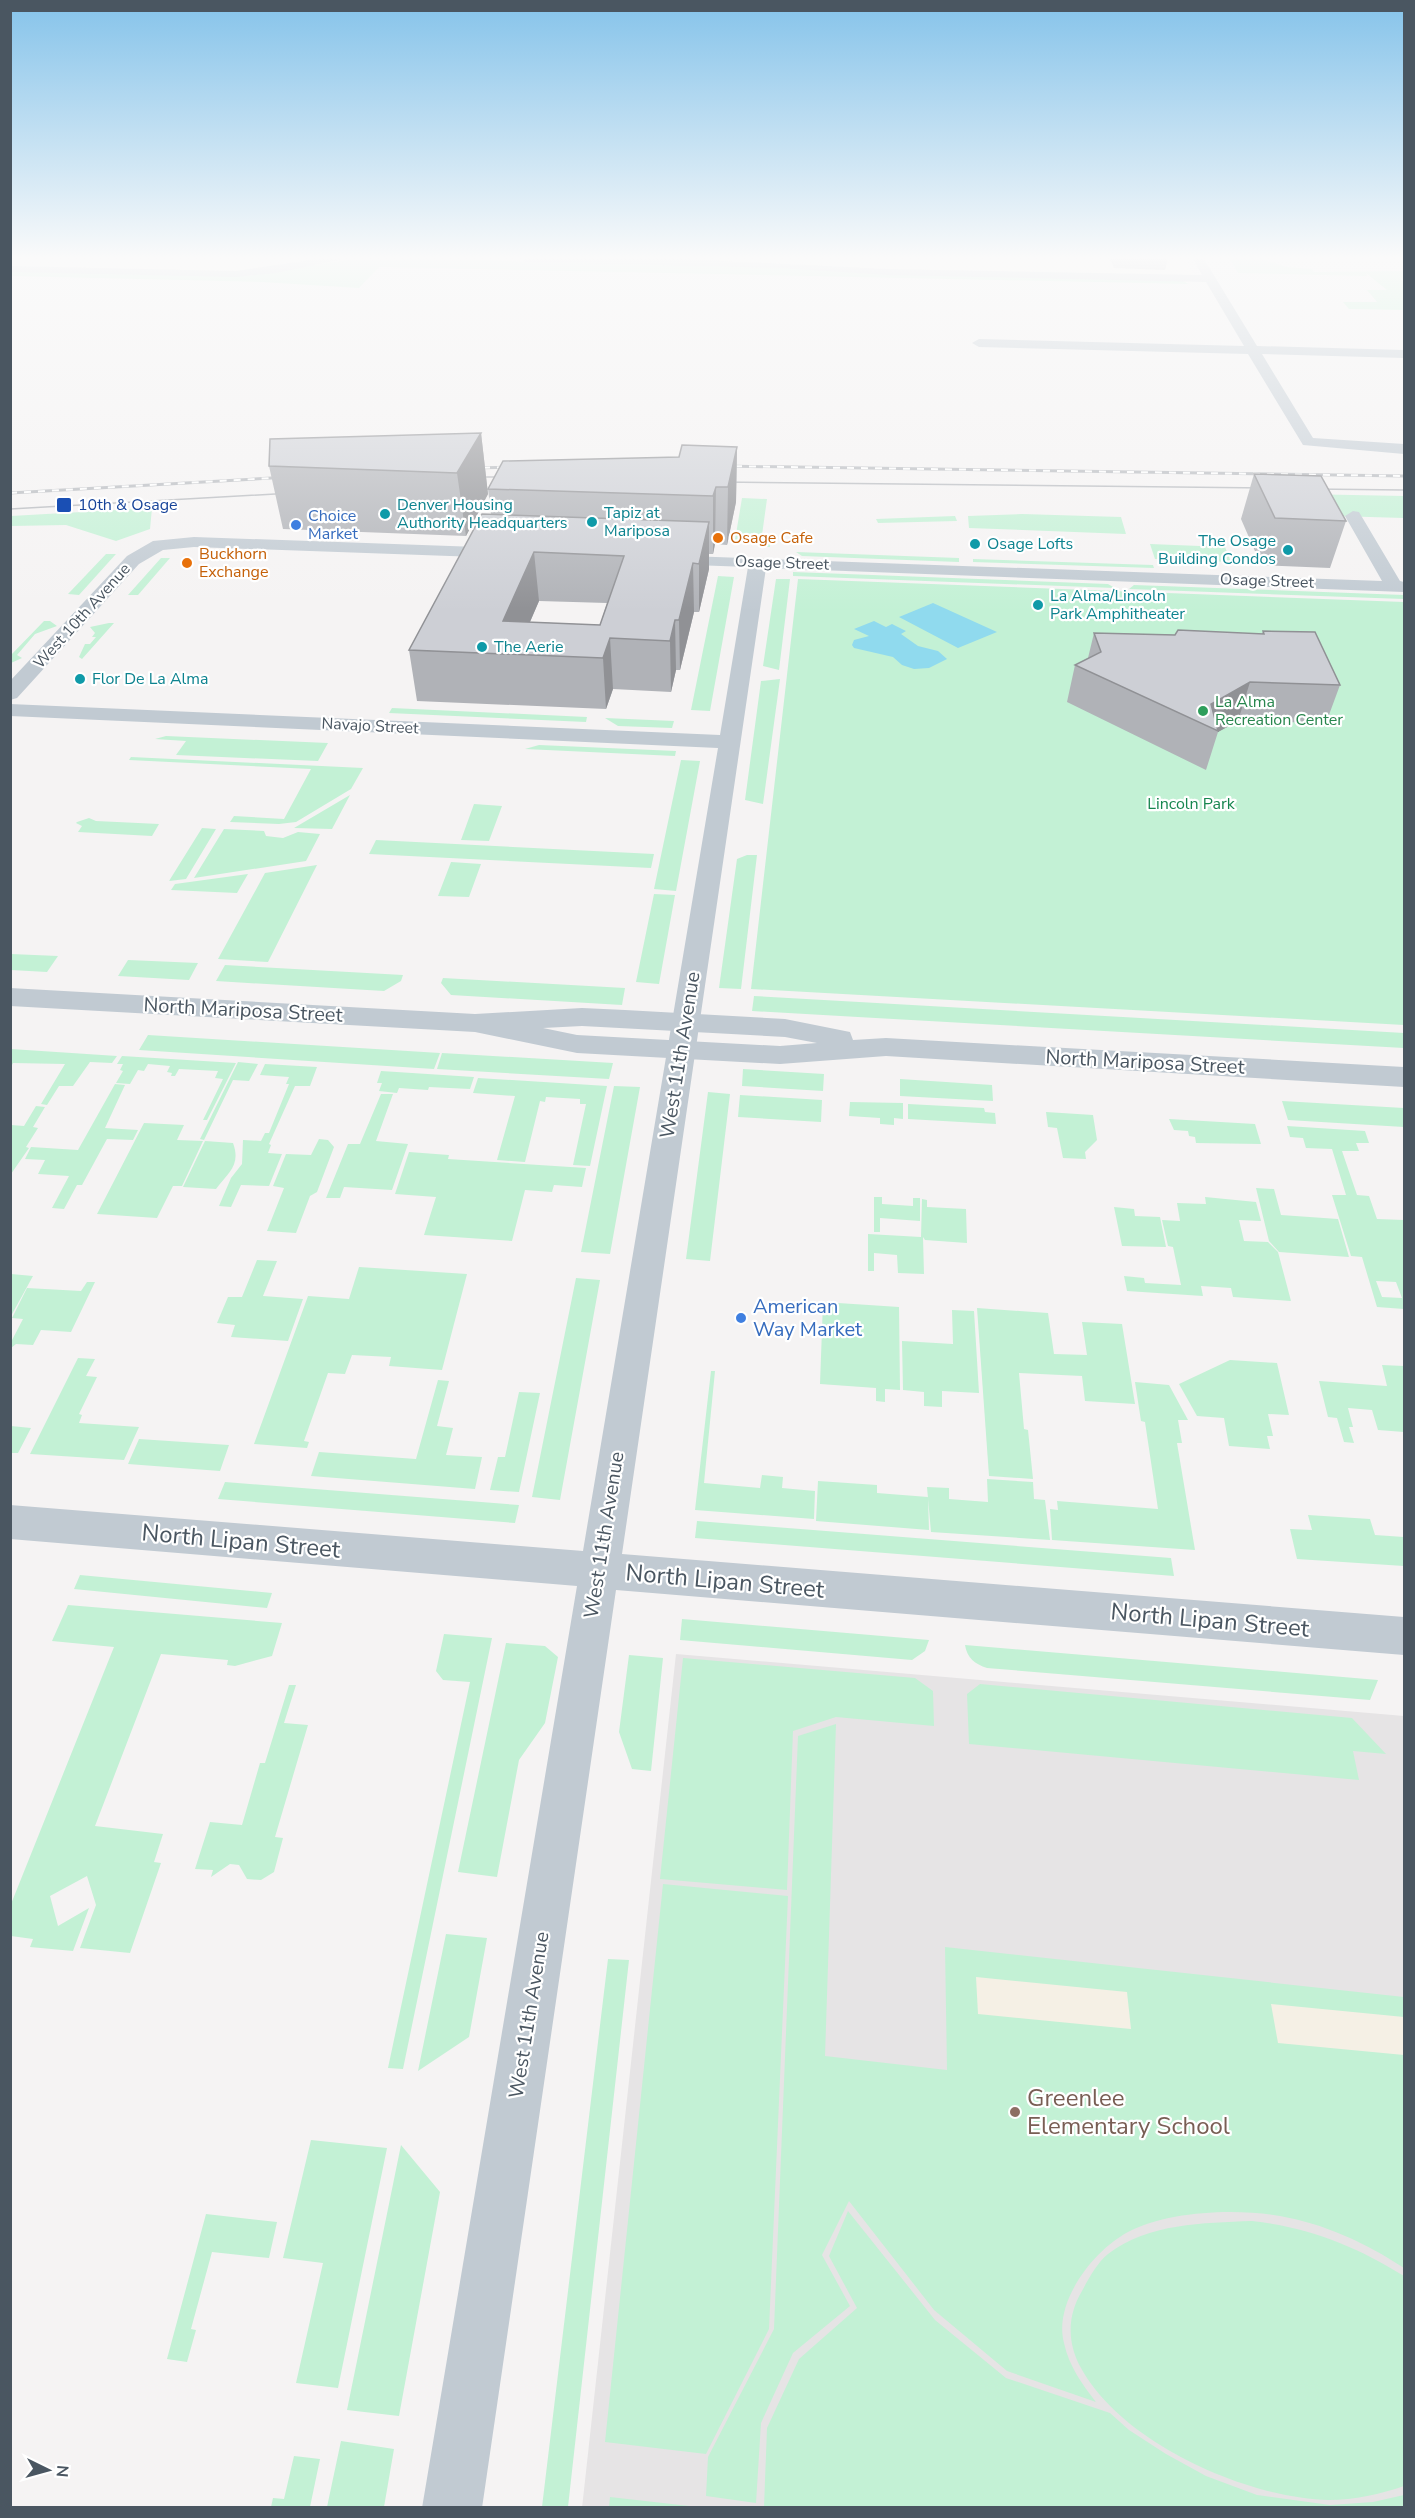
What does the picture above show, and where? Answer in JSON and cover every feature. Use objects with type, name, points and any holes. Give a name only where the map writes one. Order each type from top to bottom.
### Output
[{"type":"street","points":[[1268,377],[1308,442],[1404,449]]},
{"type":"street","points":[[1353,516],[1399,586]]},
{"type":"street","name":"West 10th Avenue","points":[[10,694],[133,560],[159,545],[194,542],[528,554]]},
{"type":"street","name":"Osage Street","points":[[648,558],[1399,586]]},
{"type":"street","name":"West 11th Avenue","points":[[452,2508],[758,562]]},
{"type":"street","name":"Navajo Street","points":[[10,710],[729,742]]},
{"type":"street","name":"North Mariposa Street","points":[[10,997],[475,1023],[577,1044],[683,1036],[780,1055],[886,1047],[1404,1077]]},
{"type":"street","name":"North Lipan Street","points":[[10,1522],[1404,1636]]},
{"type":"shaded area","name":"Greenlee Elementary School","points":[[676,1654],[1404,1716],[1404,2507],[582,2508]]},
{"type":"green space","points":[[1301,494],[1404,496],[1404,518],[1335,516]]},
{"type":"green space","points":[[742,498],[767,499],[762,535],[770,542],[770,547],[760,547],[760,541],[735,540]]},
{"type":"green space","points":[[152,508],[150,529],[116,541],[66,525],[11,526],[11,516]]},
{"type":"green space","points":[[1022,514],[1121,517],[1126,534],[969,528],[968,516]]},
{"type":"green space","points":[[955,516],[957,521],[878,523],[876,519]]},
{"type":"green space","points":[[1150,544],[1225,547],[1231,562],[1155,559]]},
{"type":"green space","points":[[796,552],[959,558],[959,562],[802,556]]},
{"type":"green space","points":[[106,554],[116,554],[79,595],[68,594]]},
{"type":"green space","points":[[161,558],[170,558],[138,595],[128,595]]},
{"type":"green space","points":[[973,559],[1153,565],[1154,568],[973,562]]},
{"type":"green space","points":[[793,572],[1108,584],[1115,588],[793,576]]},
{"type":"green space","points":[[718,576],[734,577],[710,711],[691,710]]},
{"type":"green space","points":[[776,579],[790,579],[779,670],[763,666]]},
{"type":"green space","name":"Lincoln Park","points":[[798,579],[1404,602],[1404,1025],[751,989]]},
{"type":"green space","points":[[1134,585],[1404,595],[1404,599],[1129,589]]},
{"type":"green space","points":[[44,621],[50,621],[57,626],[35,634],[17,655],[22,658],[11,663],[11,655]]},
{"type":"green space","points":[[114,623],[82,659],[79,657],[85,644],[90,644],[96,637],[92,637],[95,633],[90,627]]},
{"type":"green space","points":[[780,679],[763,804],[745,800],[761,681]]},
{"type":"green space","points":[[392,708],[587,717],[586,722],[389,713]]},
{"type":"green space","points":[[605,718],[674,721],[672,728],[618,726]]},
{"type":"green space","points":[[166,736],[328,743],[318,761],[176,755],[186,741],[155,739]]},
{"type":"green space","points":[[539,745],[676,751],[675,756],[525,749]]},
{"type":"green space","points":[[131,757],[363,768],[351,789],[296,822],[279,824],[230,822],[234,816],[284,819],[311,769],[129,760]]},
{"type":"green space","points":[[681,760],[700,761],[676,891],[654,889]]},
{"type":"green space","points":[[350,795],[332,829],[294,828]]},
{"type":"green space","points":[[474,804],[502,806],[489,841],[461,840]]},
{"type":"green space","points":[[89,818],[96,821],[159,824],[152,836],[78,832],[82,826],[76,823]]},
{"type":"green space","points":[[202,828],[216,829],[186,879],[169,881]]},
{"type":"green space","points":[[224,829],[264,831],[266,836],[283,838],[298,832],[320,834],[306,861],[194,878]]},
{"type":"green space","points":[[376,840],[654,854],[651,868],[369,854]]},
{"type":"green space","points":[[747,855],[757,855],[741,989],[719,988],[737,859]]},
{"type":"green space","points":[[451,862],[481,864],[469,897],[438,896]]},
{"type":"green space","points":[[317,865],[268,962],[218,959],[265,873]]},
{"type":"green space","points":[[248,874],[237,893],[171,890],[175,884]]},
{"type":"green space","points":[[654,894],[675,895],[659,984],[636,982]]},
{"type":"green space","points":[[10,954],[58,956],[47,972],[11,970]]},
{"type":"green space","points":[[128,960],[198,963],[189,980],[118,976]]},
{"type":"green space","points":[[225,965],[403,975],[401,981],[384,991],[216,981]]},
{"type":"green space","points":[[443,978],[625,988],[622,1005],[451,995],[441,983]]},
{"type":"green space","points":[[754,996],[1404,1033],[1404,1048],[752,1011]]},
{"type":"green space","points":[[148,1035],[440,1053],[434,1069],[139,1050]]},
{"type":"green space","points":[[11,1049],[117,1056],[112,1063],[90,1062],[73,1086],[59,1086],[47,1105],[41,1104],[65,1064],[13,1063],[11,1067]]},
{"type":"green space","points":[[442,1053],[613,1063],[609,1079],[437,1069]]},
{"type":"green space","points":[[122,1056],[236,1063],[207,1120],[203,1120],[223,1079],[215,1078],[218,1071],[179,1069],[175,1076],[171,1076],[172,1073],[167,1072],[170,1066],[148,1064],[144,1071],[138,1070],[130,1084],[116,1083],[123,1071],[120,1070],[123,1064],[117,1064]]},
{"type":"green space","points":[[238,1062],[258,1064],[249,1081],[233,1080],[204,1140],[200,1139]]},
{"type":"green space","points":[[265,1064],[317,1067],[310,1086],[295,1086],[269,1144],[271,1145],[268,1153],[282,1154],[269,1186],[241,1185],[231,1207],[219,1206],[231,1178],[242,1164],[243,1140],[261,1141],[265,1133],[269,1133],[289,1084],[286,1084],[289,1077],[260,1075]]},
{"type":"green space","points":[[743,1069],[824,1074],[823,1091],[742,1086]]},
{"type":"green space","points":[[381,1071],[474,1077],[470,1089],[399,1088],[397,1093],[379,1091],[382,1083],[377,1083]]},
{"type":"green space","points":[[478,1078],[607,1086],[590,1166],[573,1165],[586,1104],[580,1104],[580,1099],[546,1097],[545,1102],[540,1101],[525,1162],[497,1160],[515,1096],[473,1093]]},
{"type":"green space","points":[[900,1079],[992,1085],[993,1101],[900,1096]]},
{"type":"green space","points":[[115,1084],[125,1085],[105,1128],[138,1130],[133,1140],[107,1139],[82,1185],[77,1185],[64,1209],[52,1208],[69,1176],[38,1174],[45,1160],[25,1159],[31,1147],[78,1150]]},
{"type":"green space","points":[[614,1086],[640,1087],[610,1254],[581,1252]]},
{"type":"green space","points":[[708,1092],[730,1094],[710,1261],[686,1259]]},
{"type":"green space","points":[[381,1094],[393,1094],[376,1141],[408,1144],[392,1190],[344,1187],[340,1198],[326,1198],[348,1144],[360,1144]]},
{"type":"green space","points":[[740,1095],[822,1100],[821,1122],[738,1117]]},
{"type":"green space","points":[[1282,1101],[1404,1108],[1404,1127],[1288,1120]]},
{"type":"green space","points":[[850,1102],[903,1103],[903,1119],[894,1118],[894,1125],[880,1124],[880,1118],[849,1116]]},
{"type":"green space","points":[[908,1104],[984,1108],[985,1112],[995,1113],[996,1124],[908,1119]]},
{"type":"green space","points":[[36,1106],[45,1107],[33,1127],[38,1128],[26,1147],[29,1148],[11,1174],[11,1125],[24,1126]]},
{"type":"green space","points":[[1046,1112],[1093,1115],[1097,1140],[1085,1152],[1086,1159],[1063,1158],[1057,1128],[1048,1127]]},
{"type":"green space","points":[[1169,1119],[1255,1124],[1261,1144],[1196,1143],[1195,1137],[1189,1136],[1188,1131],[1174,1130]]},
{"type":"green space","points":[[144,1123],[184,1125],[177,1140],[203,1141],[182,1186],[173,1186],[157,1218],[97,1214]]},
{"type":"green space","points":[[1287,1126],[1365,1131],[1369,1143],[1356,1143],[1359,1151],[1342,1151],[1357,1195],[1369,1196],[1377,1219],[1404,1220],[1404,1309],[1377,1307],[1362,1257],[1351,1256],[1332,1195],[1346,1195],[1332,1149],[1306,1148],[1303,1138],[1290,1137]],"holes":[[[1376,1281],[1396,1282],[1402,1298],[1382,1297]]]},
{"type":"green space","points":[[319,1139],[328,1140],[334,1147],[317,1192],[310,1196],[296,1233],[267,1231],[284,1188],[273,1186],[286,1154],[311,1155]]},
{"type":"green space","points":[[205,1141],[233,1143],[235,1163],[216,1189],[183,1187]]},
{"type":"green space","points":[[409,1152],[449,1155],[448,1159],[586,1168],[582,1187],[554,1185],[552,1192],[525,1190],[512,1241],[424,1235],[436,1197],[395,1194]]},
{"type":"green space","points":[[1256,1188],[1274,1189],[1281,1215],[1338,1219],[1349,1257],[1279,1252],[1269,1241]]},
{"type":"green space","points":[[874,1197],[882,1197],[882,1204],[913,1206],[913,1198],[920,1198],[920,1221],[880,1218],[880,1232],[874,1232]]},
{"type":"green space","points":[[1205,1197],[1256,1202],[1261,1221],[1239,1220],[1244,1241],[1268,1242],[1278,1252],[1291,1301],[1233,1297],[1231,1288],[1201,1286],[1203,1296],[1127,1291],[1124,1276],[1144,1278],[1145,1283],[1181,1285],[1173,1247],[1168,1246],[1162,1220],[1180,1221],[1177,1203],[1206,1204]]},
{"type":"green space","points":[[922,1199],[927,1200],[927,1207],[966,1209],[967,1243],[925,1240],[923,1237],[924,1274],[898,1273],[897,1255],[874,1253],[874,1271],[868,1271],[868,1234],[921,1237]]},
{"type":"green space","points":[[1114,1207],[1134,1209],[1135,1216],[1160,1217],[1166,1247],[1122,1246]]},
{"type":"green space","points":[[257,1260],[277,1261],[263,1296],[303,1299],[288,1341],[231,1337],[235,1325],[217,1323],[228,1297],[242,1297]]},
{"type":"green space","points":[[359,1267],[467,1274],[442,1370],[389,1366],[391,1357],[352,1355],[345,1374],[328,1373],[304,1441],[309,1442],[307,1448],[254,1444],[308,1296],[349,1299]]},
{"type":"green space","points":[[10,1274],[33,1276],[11,1316]]},
{"type":"green space","points":[[576,1278],[600,1280],[560,1500],[532,1497]]},
{"type":"green space","points":[[87,1282],[95,1282],[71,1332],[41,1330],[33,1345],[16,1344],[11,1348],[11,1342],[23,1319],[12,1318],[27,1288],[81,1291]]},
{"type":"green space","points":[[823,1302],[899,1307],[900,1390],[885,1389],[885,1402],[876,1401],[876,1388],[820,1384]]},
{"type":"green space","points":[[977,1308],[1048,1313],[1054,1354],[1087,1355],[1082,1322],[1122,1324],[1135,1404],[1085,1401],[1082,1376],[1019,1373],[1024,1429],[1028,1430],[1033,1479],[989,1476]]},
{"type":"green space","points":[[952,1310],[974,1311],[979,1393],[942,1391],[942,1407],[924,1406],[924,1392],[903,1390],[902,1341],[953,1344]]},
{"type":"green space","points":[[78,1358],[95,1359],[86,1376],[97,1377],[79,1414],[82,1415],[79,1423],[139,1427],[124,1460],[30,1454]]},
{"type":"green space","points":[[1230,1360],[1277,1363],[1289,1415],[1268,1414],[1273,1436],[1267,1436],[1270,1449],[1229,1446],[1224,1418],[1197,1416],[1179,1384]]},
{"type":"green space","points":[[1382,1365],[1404,1366],[1404,1432],[1378,1430],[1372,1410],[1348,1408],[1353,1427],[1349,1427],[1354,1443],[1344,1442],[1337,1418],[1328,1417],[1319,1381],[1387,1386]]},
{"type":"green space","points":[[711,1371],[715,1371],[704,1483],[760,1488],[762,1475],[783,1477],[782,1488],[815,1491],[814,1519],[695,1510]]},
{"type":"green space","points":[[438,1380],[449,1381],[437,1426],[453,1428],[446,1455],[482,1457],[475,1489],[311,1476],[319,1452],[416,1459]]},
{"type":"green space","points":[[1135,1382],[1169,1385],[1188,1420],[1178,1420],[1182,1443],[1177,1443],[1195,1550],[1052,1540],[1050,1509],[1058,1510],[1057,1501],[1158,1509],[1145,1422],[1141,1421]]},
{"type":"green space","points":[[519,1392],[540,1393],[519,1492],[490,1490],[498,1457],[505,1457]]},
{"type":"green space","points":[[11,1426],[31,1428],[18,1453],[11,1453]]},
{"type":"green space","points":[[139,1439],[229,1445],[220,1471],[128,1464]]},
{"type":"green space","points":[[987,1479],[1033,1482],[1034,1499],[1045,1500],[1050,1540],[931,1532],[927,1487],[949,1488],[949,1499],[988,1502]]},
{"type":"green space","points":[[818,1481],[877,1485],[877,1493],[928,1497],[929,1530],[816,1521]]},
{"type":"green space","points":[[225,1482],[519,1505],[515,1523],[218,1499]]},
{"type":"green space","points":[[1308,1515],[1370,1519],[1375,1535],[1404,1537],[1404,1566],[1297,1559],[1290,1529],[1312,1530]]},
{"type":"green space","points":[[697,1521],[1171,1558],[1174,1576],[695,1538]]},
{"type":"green space","points":[[80,1575],[272,1593],[267,1608],[74,1589]]},
{"type":"green space","points":[[68,1605],[282,1623],[272,1656],[235,1666],[227,1665],[228,1660],[161,1654],[95,1826],[163,1834],[154,1862],[161,1863],[130,1953],[80,1948],[96,1905],[87,1876],[50,1896],[58,1926],[89,1908],[73,1951],[30,1947],[33,1939],[11,1936],[11,1904],[114,1647],[52,1641]]},
{"type":"green space","points":[[682,1619],[929,1640],[925,1651],[912,1660],[680,1640]]},
{"type":"green space","points":[[444,1634],[492,1638],[403,2069],[388,2068],[470,1682],[443,1680],[436,1671]]},
{"type":"green space","points":[[506,1643],[545,1646],[558,1657],[545,1723],[519,1760],[497,1877],[458,1872]]},
{"type":"green space","points":[[965,1645],[1378,1680],[1370,1700],[987,1668],[972,1660]]},
{"type":"green space","points":[[629,1655],[663,1658],[651,1771],[632,1769],[619,1732]]},
{"type":"green space","points":[[683,1658],[915,1678],[933,1691],[934,1726],[836,1717],[793,1731],[787,1890],[660,1879]]},
{"type":"green space","points":[[980,1684],[1352,1718],[1386,1754],[1353,1751],[1359,1780],[969,1744],[967,1694]]},
{"type":"green space","points":[[289,1685],[296,1685],[284,1723],[308,1725],[275,1837],[283,1838],[274,1872],[261,1880],[247,1879],[239,1865],[230,1864],[211,1877],[213,1870],[195,1869],[210,1822],[242,1825],[260,1763],[265,1763]]},
{"type":"green space","points":[[836,1724],[825,2056],[947,2070],[945,1947],[1404,1997],[1404,2268],[1375,2250],[1329,2229],[1280,2216],[1243,2212],[1202,2213],[1144,2225],[1115,2240],[1090,2264],[1070,2295],[1065,2311],[1062,2327],[1066,2351],[1077,2374],[1096,2402],[1007,2371],[934,2310],[849,2201],[822,2255],[850,2306],[793,2353],[761,2423],[756,2503],[706,2496],[708,2457],[774,2329],[798,1736]]},
{"type":"green space","points":[[663,1884],[788,1896],[769,2329],[706,2454],[605,2442]]},
{"type":"green space","points":[[446,1934],[487,1938],[469,2037],[418,2071]]},
{"type":"green space","points":[[608,1959],[629,1960],[568,2507],[542,2507]]},
{"type":"green space","points":[[311,2140],[387,2148],[338,2388],[296,2383],[323,2263],[283,2258]]},
{"type":"green space","points":[[401,2145],[440,2192],[399,2416],[347,2410]]},
{"type":"green space","points":[[848,2211],[935,2320],[1006,2378],[1110,2413],[1129,2430],[1166,2454],[1206,2476],[1257,2495],[1330,2505],[1373,2502],[1404,2495],[1404,2507],[764,2507],[767,2428],[799,2359],[857,2308],[829,2256]]},
{"type":"green space","points":[[206,2214],[277,2222],[269,2258],[212,2252],[191,2329],[196,2330],[187,2362],[167,2359]]},
{"type":"green space","points":[[1252,2221],[1312,2233],[1350,2247],[1404,2276],[1404,2486],[1367,2496],[1329,2500],[1296,2497],[1225,2477],[1189,2461],[1156,2442],[1125,2420],[1100,2395],[1081,2368],[1073,2349],[1071,2320],[1077,2300],[1090,2276],[1108,2254],[1141,2236],[1159,2230],[1196,2224]]},
{"type":"green space","points":[[341,2441],[394,2449],[384,2507],[327,2507]]},
{"type":"green space","points":[[294,2456],[320,2459],[310,2507],[271,2507],[273,2498],[284,2499]]},
{"type":"green space","points":[[610,2497],[698,2507],[609,2507]]},
{"type":"sand","points":[[976,1977],[1127,1992],[1131,2029],[978,2014]]},
{"type":"sand","points":[[1271,2004],[1404,2017],[1404,2055],[1278,2043]]},
{"type":"water","points":[[933,603],[997,632],[958,648],[899,617]]},
{"type":"water","points":[[874,621],[886,627],[892,624],[906,631],[901,634],[918,646],[938,651],[947,659],[929,668],[914,669],[902,665],[893,657],[854,648],[852,645],[854,640],[869,636],[854,629]]},
{"type":"building","points":[[481,433],[457,473],[269,466],[270,439]]},
{"type":"building","points":[[682,445],[737,447],[728,487],[716,487],[713,496],[488,489],[503,461],[679,457]]},
{"type":"building","points":[[1254,474],[1321,476],[1346,521],[1275,518]]},
{"type":"building","points":[[482,514],[709,522],[699,564],[693,563],[679,620],[675,620],[670,641],[610,638],[603,658],[409,650]],"holes":[[[534,552],[624,556],[600,625],[503,621]]]},
{"type":"building","points":[[1178,630],[1264,634],[1263,631],[1315,632],[1340,685],[1250,682],[1211,704],[1218,731],[1075,665],[1101,652],[1094,633],[1175,635]]},
{"type":"tram line","points":[[469,477],[511,477]]},
{"type":"tram line","points":[[721,482],[1267,488]]},
{"type":"tram line","points":[[1312,489],[1404,490]]},
{"type":"tram line","points":[[10,509],[292,493]]},
{"type":"railway","points":[[721,466],[1404,476]]},
{"type":"railway","points":[[469,468],[517,467]]},
{"type":"railway","points":[[10,493],[289,477]]},
{"type":"place","name":"10th & Osage","points":[[64,505]]},
{"type":"place","name":"Denver Housing Authority Headquarters","points":[[385,514]]},
{"type":"place","name":"Tapiz at Mariposa","points":[[592,522]]},
{"type":"place","name":"Choice Market","points":[[296,525]]},
{"type":"place","name":"Osage Cafe","points":[[718,538]]},
{"type":"place","name":"Osage Lofts","points":[[975,544]]},
{"type":"place","name":"The Osage Building Condos","points":[[1288,550]]},
{"type":"place","name":"Buckhorn Exchange","points":[[187,563]]},
{"type":"place","name":"La Alma/Lincoln Park Amphitheater","points":[[1038,605]]},
{"type":"place","name":"The Aerie","points":[[482,647]]},
{"type":"place","name":"Flor De La Alma","points":[[80,679]]},
{"type":"place","name":"La Alma Recreation Center","points":[[1203,711]]},
{"type":"place","name":"American Way Market","points":[[741,1318]]},
{"type":"place","name":"Greenlee Elementary School","points":[[1015,2112]]}]
